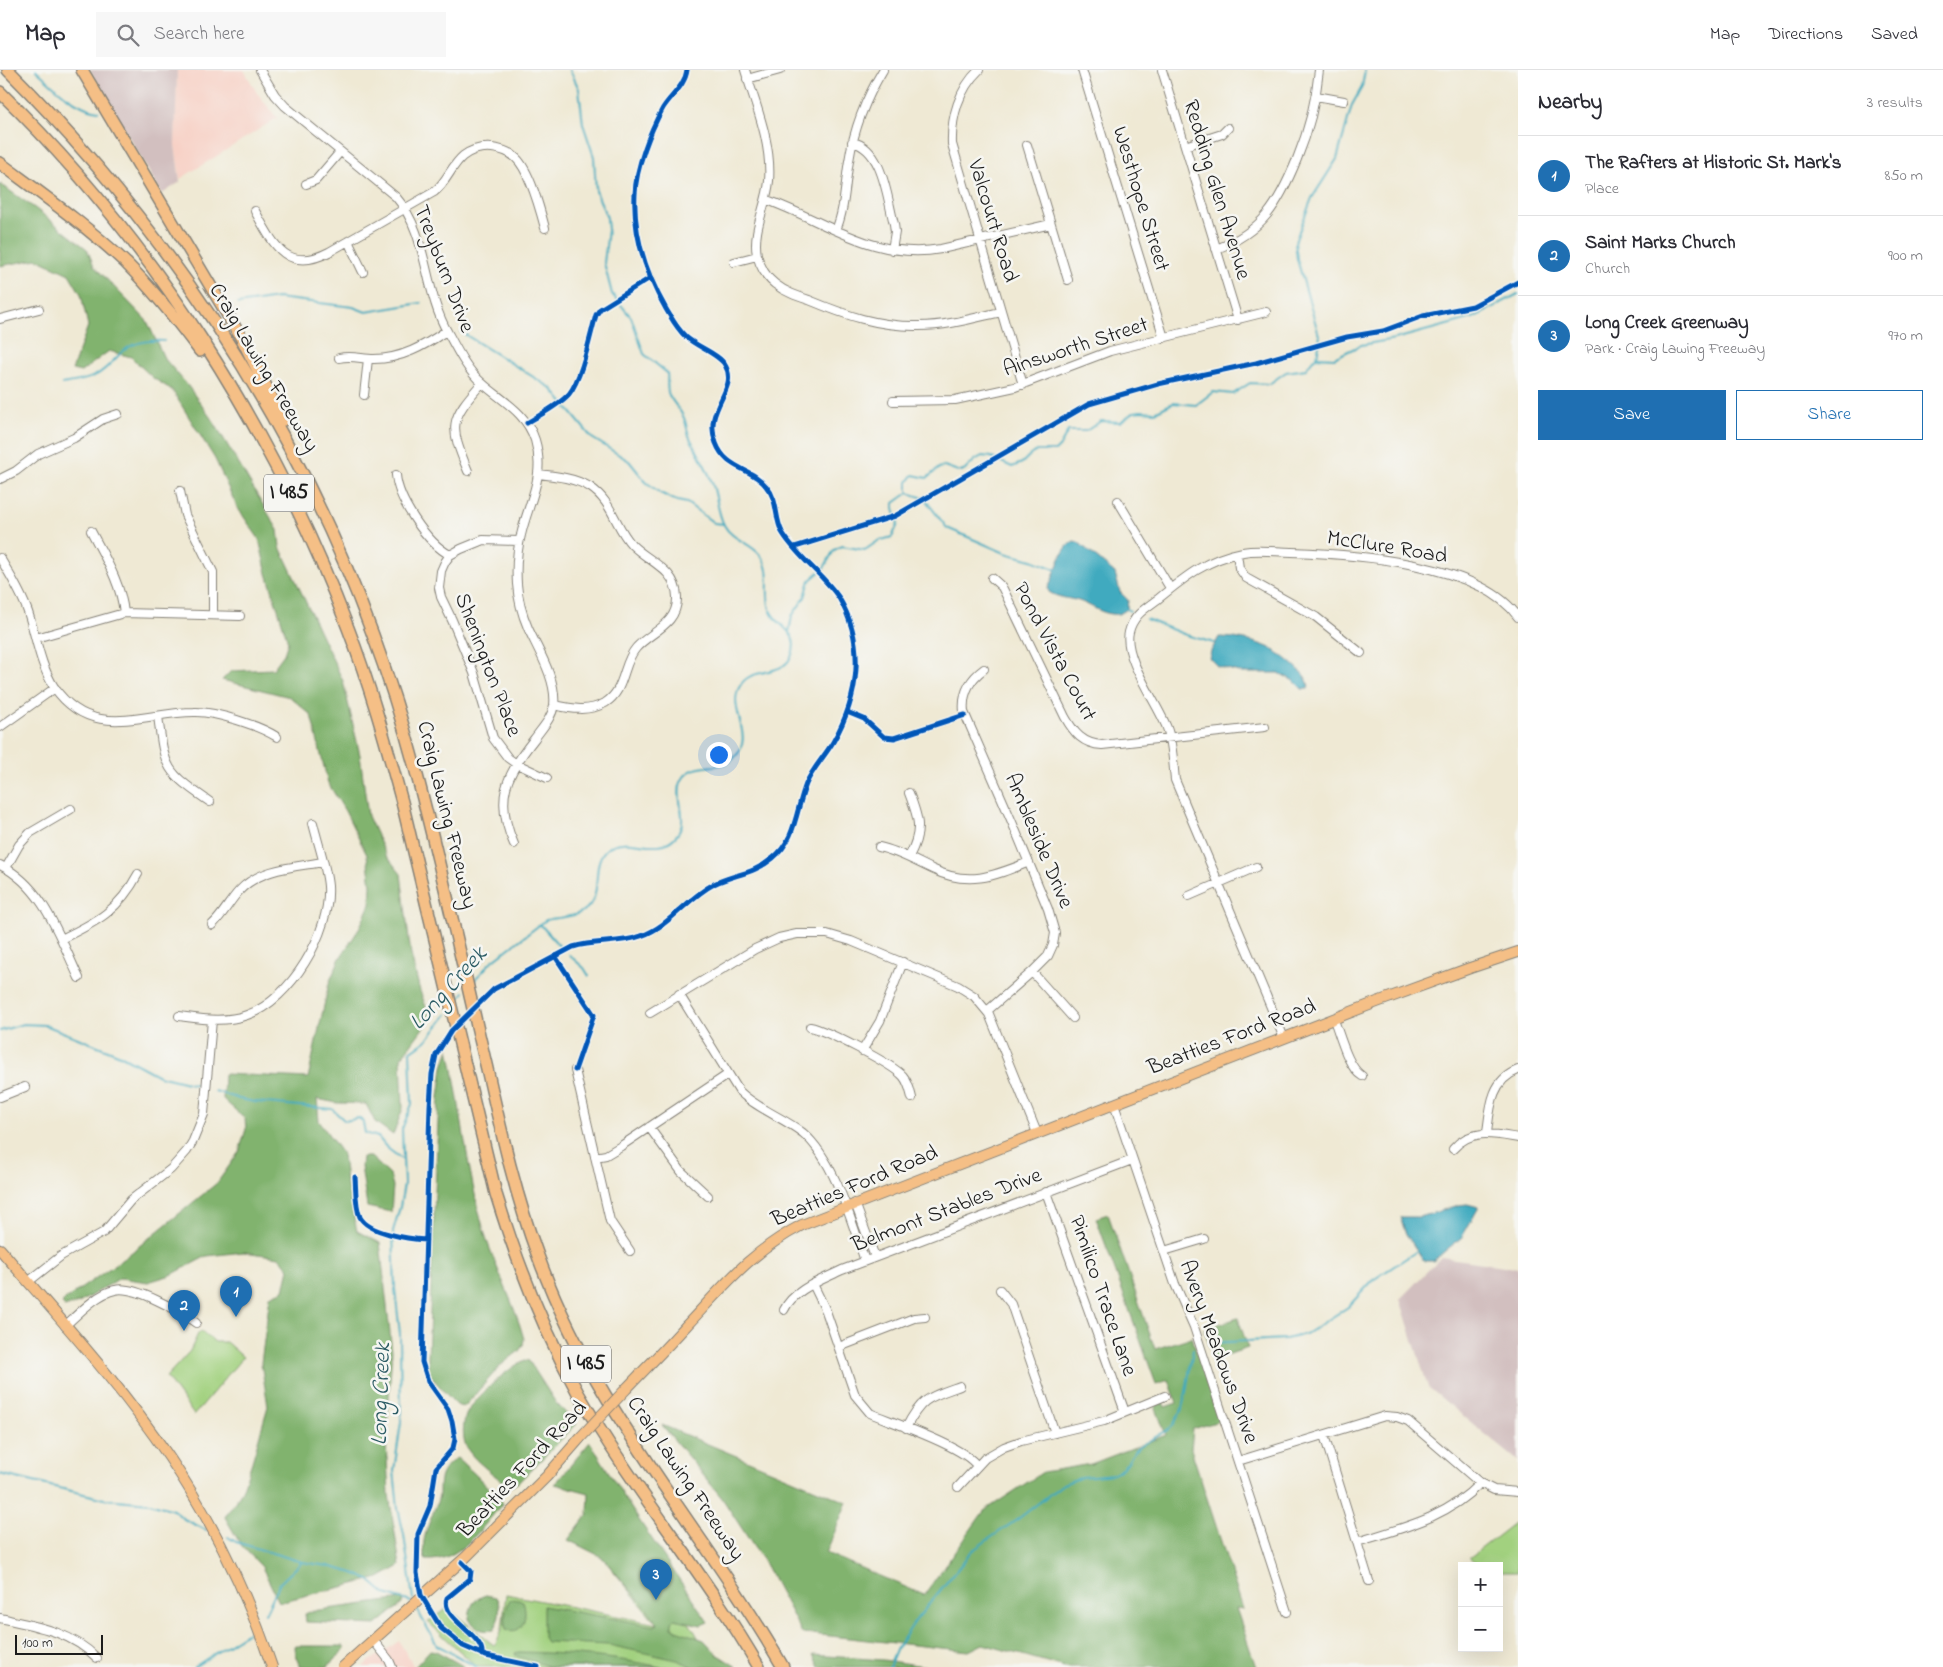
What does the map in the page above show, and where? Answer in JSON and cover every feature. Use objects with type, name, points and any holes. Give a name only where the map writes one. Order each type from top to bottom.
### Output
[{"type":"highway","name":"Craig Lawing Freeway","points":[[8,70],[73,137],[116,188],[188,282],[245,369],[303,473],[346,565],[386,672],[418,780],[506,1148],[526,1223],[549,1285],[586,1365],[624,1427],[736,1591],[784,1667]]},
{"type":"highway","points":[[82,70],[242,339],[286,428],[303,473]]},
{"type":"highway","name":"Craig Lawing Freeway","points":[[0,92],[69,164],[141,253],[211,355],[249,418],[305,526],[333,591],[360,662],[386,744],[402,802],[496,1194],[508,1234],[539,1317],[563,1364],[622,1463],[732,1622],[759,1667]]},
{"type":"highway","points":[[0,163],[62,208],[127,264],[180,324],[249,418]]},
{"type":"main road","name":"Beatties Ford Road","points":[[343,1667],[470,1554],[547,1476],[724,1284],[747,1262],[781,1236],[802,1225],[851,1205],[1284,1038],[1470,968],[1518,952]]},
{"type":"main road","points":[[0,1249],[147,1425],[196,1499],[243,1590],[272,1667]]},
{"type":"street","name":"Treyburn Drive","points":[[260,70],[285,106],[396,197],[405,208],[419,239],[429,288],[446,331],[466,363],[482,383],[511,405],[528,425],[538,451],[538,474],[519,541],[517,573],[520,599],[527,626],[551,680],[554,705]]},
{"type":"street","points":[[744,70],[762,124],[770,158],[767,200],[757,233],[757,256],[764,272],[780,288],[843,314],[878,323],[904,326],[933,326],[1001,312]]},
{"type":"street","points":[[747,79],[780,70]]},
{"type":"street","points":[[836,230],[840,217],[852,142],[865,104],[883,70]]},
{"type":"street","name":"Valcourt Road","points":[[979,70],[970,81],[959,101],[952,132],[954,155],[1023,385]]},
{"type":"street","name":"Westhope Street","points":[[1082,70],[1164,338]]},
{"type":"street","name":"Redding Glen Avenue","points":[[1162,70],[1238,320]]},
{"type":"street","points":[[1216,249],[1233,242],[1250,231],[1265,218],[1276,203],[1288,182],[1306,138],[1316,96],[1319,70]]},
{"type":"street","points":[[1316,96],[1344,101]]},
{"type":"street","points":[[1185,146],[1222,134],[1228,128]]},
{"type":"street","points":[[852,142],[867,149],[873,155],[879,167],[894,224],[895,232],[892,250]]},
{"type":"street","points":[[1028,145],[1068,280]]},
{"type":"street","points":[[255,212],[274,244],[282,253],[292,257],[311,259],[348,241],[439,188],[464,155],[479,148],[495,148],[509,153],[522,165],[545,228]]},
{"type":"street","points":[[306,184],[316,180],[340,152]]},
{"type":"street","points":[[767,200],[871,245],[912,252],[932,251],[1051,224]]},
{"type":"street","points":[[348,241],[363,272]]},
{"type":"street","points":[[734,262],[757,256]]},
{"type":"street","points":[[0,320],[39,309]]},
{"type":"street","name":"Ainsworth Street","points":[[893,401],[954,400],[1023,385],[1102,354],[1266,312]]},
{"type":"street","points":[[339,358],[353,356],[368,359],[392,358],[405,354],[446,331]]},
{"type":"street","points":[[364,395],[368,359]]},
{"type":"street","points":[[468,470],[455,438],[454,425],[461,407],[482,383]]},
{"type":"street","points":[[0,479],[16,471],[38,454],[74,438],[103,419],[118,414]]},
{"type":"street","points":[[514,844],[506,820],[504,800],[508,779],[515,763],[544,726],[554,705],[573,709],[590,709],[612,698],[620,687],[630,656],[640,644],[661,630],[668,622],[675,609],[677,598],[674,584],[668,573],[632,544],[601,496],[579,482],[538,474]]},
{"type":"street","points":[[396,475],[399,489],[415,518],[436,544],[450,556],[466,546],[483,540],[519,541]]},
{"type":"street","points":[[180,491],[185,515],[213,572],[212,615]]},
{"type":"street","points":[[1118,501],[1170,588]]},
{"type":"street","points":[[91,531],[117,581],[123,600],[124,613]]},
{"type":"street","name":"McClure Road","points":[[1284,1038],[1175,780],[1167,728],[1128,648],[1131,626],[1139,613],[1191,572],[1237,554],[1254,551],[1370,558],[1432,569],[1465,580],[1501,598],[1518,617]]},
{"type":"street","points":[[1237,554],[1239,568],[1246,578],[1316,617],[1361,653]]},
{"type":"street","name":"Shenington Place","points":[[450,556],[441,571],[439,579],[441,597],[468,656],[493,738],[500,750],[515,763],[547,778]]},
{"type":"street","points":[[0,558],[22,597],[47,674],[55,688],[68,702],[94,717],[122,721],[182,712],[203,712],[253,725],[277,737]]},
{"type":"street","name":"Pond Vista Court","points":[[992,578],[1002,587],[1007,596],[1065,717],[1078,737],[1094,745],[1102,745],[1265,727]]},
{"type":"street","points":[[36,638],[124,613],[240,616]]},
{"type":"street","name":"Ambleside Drive","points":[[984,669],[976,675],[967,688],[964,698],[964,712],[1029,862],[1048,909],[1055,933],[1051,952],[1032,972],[987,1011]]},
{"type":"street","points":[[0,726],[55,688]]},
{"type":"street","points":[[158,716],[163,754],[170,769],[179,780],[210,802]]},
{"type":"street","points":[[909,793],[920,824],[917,841],[910,857]]},
{"type":"street","points":[[71,809],[36,828],[25,837],[3,866],[26,882],[40,898],[79,978]]},
{"type":"street","points":[[179,1016],[212,1020],[234,1019],[261,1010],[282,993],[292,981],[321,930],[326,909],[328,888],[313,823]]},
{"type":"street","points":[[879,847],[910,857],[940,873],[972,879],[992,876],[1029,862]]},
{"type":"street","points":[[212,925],[238,892],[254,878],[269,872],[323,862]]},
{"type":"street","points":[[1189,896],[1256,867]]},
{"type":"street","points":[[61,939],[92,924],[110,912],[124,898],[138,874]]},
{"type":"street","points":[[650,1013],[761,945],[796,934],[811,933],[836,936],[903,962],[965,990],[974,996],[987,1011],[1038,1133]]},
{"type":"street","points":[[862,1051],[880,1021],[903,962]]},
{"type":"street","points":[[1032,972],[1073,1018]]},
{"type":"street","points":[[679,994],[739,1091],[750,1101],[795,1128],[811,1141],[820,1153],[851,1205],[875,1256]]},
{"type":"street","points":[[28,1282],[61,1256],[104,1232],[131,1200],[171,1169],[188,1151],[204,1114],[212,1020]]},
{"type":"street","points":[[1334,1020],[1354,1069],[1362,1076]]},
{"type":"street","points":[[810,1027],[820,1029],[896,1070],[908,1082],[912,1098]]},
{"type":"street","points":[[575,1070],[610,1221],[630,1251]]},
{"type":"street","points":[[1487,1133],[1495,1090],[1504,1078],[1518,1070]]},
{"type":"street","points":[[595,1157],[614,1151],[727,1074]]},
{"type":"street","points":[[0,1097],[26,1087]]},
{"type":"street","name":"Avery Meadows Drive","points":[[1114,1104],[1175,1284],[1194,1327],[1287,1612]]},
{"type":"street","points":[[649,1127],[681,1171],[708,1196]]},
{"type":"street","points":[[1453,1149],[1469,1136],[1487,1133],[1518,1138]]},
{"type":"street","name":"Belmont Stables Drive","points":[[784,1310],[794,1296],[813,1284],[875,1256],[1132,1160]]},
{"type":"street","name":"Pimilico Trace Lane","points":[[1046,1192],[1125,1412]]},
{"type":"street","points":[[851,1205],[865,1261]]},
{"type":"street","points":[[1164,1251],[1204,1239]]},
{"type":"street","points":[[813,1284],[826,1311],[855,1395],[865,1408],[870,1413],[951,1446],[966,1455],[977,1466]]},
{"type":"street","points":[[65,1326],[90,1305],[116,1289],[130,1290],[163,1303],[180,1311],[196,1323]]},
{"type":"street","points":[[1000,1290],[1011,1304],[1055,1433]]},
{"type":"street","points":[[839,1347],[914,1318],[925,1317]]},
{"type":"street","points":[[906,1428],[921,1403],[960,1386]]},
{"type":"street","points":[[958,1487],[985,1458],[1004,1447],[1097,1424],[1165,1396]]},
{"type":"street","points":[[1238,1461],[1385,1416],[1397,1417],[1408,1421],[1480,1482],[1494,1490],[1518,1492]]},
{"type":"street","points":[[1324,1435],[1369,1581]]},
{"type":"street","points":[[1357,1542],[1420,1523],[1442,1513],[1471,1493],[1480,1482]]},
{"type":"street","points":[[0,1618],[60,1632],[80,1643],[96,1658]]},
{"type":"street","points":[[373,1640],[389,1660],[392,1667]]},
{"type":"shaded area","points":[[90,70],[177,70],[175,145],[180,182],[162,194]]},
{"type":"shaded area","points":[[177,70],[244,70],[257,93],[277,118],[180,179],[175,145]]},
{"type":"shaded area","points":[[1441,1257],[1518,1268],[1518,1461],[1428,1387],[1400,1299]]},
{"type":"shaded area","points":[[399,1641],[414,1667],[363,1667],[367,1663]]},
{"type":"green space","points":[[0,184],[36,209],[87,249],[94,266],[147,321],[164,358],[188,386],[215,424],[278,530],[280,547],[343,681],[360,755],[368,816],[386,855],[401,874],[411,955],[420,991],[429,1014],[429,1020],[401,1058],[403,1108],[393,1135],[375,1122],[366,1104],[337,1103],[317,1099],[319,1121],[343,1155],[346,1181],[357,1231],[380,1243],[392,1351],[386,1442],[389,1495],[400,1566],[379,1578],[279,1602],[262,1567],[241,1545],[225,1517],[242,1491],[268,1406],[261,1363],[270,1296],[284,1290],[289,1269],[279,1257],[244,1252],[207,1256],[171,1275],[148,1282],[120,1278],[79,1303],[64,1307],[62,1302],[127,1256],[217,1183],[239,1152],[246,1129],[245,1119],[223,1099],[224,1074],[308,1078],[329,983],[340,958],[359,929],[370,904],[371,885],[367,855],[345,811],[328,783],[311,715],[290,697],[222,680],[231,671],[273,669],[284,654],[288,642],[266,570],[259,539],[237,507],[215,459],[172,390],[153,378],[131,357],[109,351],[81,372],[72,370],[88,326],[81,294],[69,274],[37,259],[0,266]]},
{"type":"green space","points":[[449,1048],[478,1208],[488,1245],[524,1339],[519,1351],[501,1365],[465,1406],[462,1407],[455,1403],[431,1376],[428,1362],[439,1097],[443,1067]]},
{"type":"green space","points":[[362,1157],[371,1157],[390,1175],[393,1186],[391,1212],[367,1207],[361,1166]]},
{"type":"green space","points":[[1108,1214],[1155,1349],[1192,1337],[1219,1421],[1193,1429],[1191,1449],[1243,1609],[1236,1608],[1256,1667],[1065,1667],[983,1644],[969,1651],[802,1633],[765,1564],[722,1498],[662,1425],[847,1502],[826,1553],[924,1595],[984,1511],[1043,1472],[1091,1464],[1166,1435],[1155,1406],[1163,1402],[1165,1407],[1177,1403],[1169,1380],[1156,1384],[1096,1218]]},
{"type":"green space","points":[[1238,1318],[1248,1348],[1214,1359],[1204,1329]]},
{"type":"green space","points":[[201,1331],[215,1342],[226,1342],[243,1357],[194,1415],[166,1377],[190,1351]]},
{"type":"green space","points":[[525,1360],[529,1361],[556,1403],[577,1424],[519,1482],[512,1486],[507,1485],[473,1456],[469,1451],[463,1434],[466,1415],[476,1400],[492,1384]]},
{"type":"green space","points":[[590,1442],[633,1511],[708,1622],[701,1625],[675,1619],[672,1621],[672,1627],[704,1640],[718,1655],[737,1667],[694,1667],[677,1660],[609,1645],[547,1642],[543,1638],[543,1606],[654,1626],[658,1624],[602,1557],[568,1540],[588,1514],[589,1493],[555,1484]]},
{"type":"green space","points":[[457,1458],[503,1503],[479,1532],[460,1549],[438,1559],[426,1560],[424,1552],[425,1535],[437,1503],[440,1479],[447,1467]]},
{"type":"green space","points":[[623,1523],[695,1632],[715,1667],[477,1667],[428,1622],[447,1608],[495,1646],[502,1629],[506,1594],[657,1624],[602,1557]]},
{"type":"green space","points":[[1514,1523],[1518,1525],[1518,1572],[1503,1572],[1503,1562],[1474,1562],[1469,1558]]},
{"type":"green space","points":[[486,1595],[496,1597],[499,1609],[494,1630],[486,1631],[474,1625],[469,1619],[473,1604]]},
{"type":"green space","points":[[403,1599],[402,1604],[376,1625],[306,1622],[305,1614],[312,1611]]},
{"type":"green space","points":[[512,1599],[523,1601],[525,1618],[521,1627],[512,1631],[506,1629],[505,1615],[509,1601]]},
{"type":"green space","points":[[295,1646],[344,1646],[345,1650],[326,1667],[300,1667],[296,1657]]},
{"type":"green space","points":[[430,1650],[436,1651],[465,1667],[415,1667]]},
{"type":"green space","points":[[515,1653],[590,1656],[661,1667],[551,1667],[516,1656]]},
{"type":"green space","points":[[813,1655],[883,1660],[931,1667],[819,1667]]},
{"type":"water","points":[[1074,541],[1078,542],[1115,573],[1120,592],[1128,600],[1127,609],[1122,613],[1114,614],[1100,611],[1079,601],[1060,597],[1049,592],[1048,588],[1062,555],[1069,544]]},
{"type":"water","points":[[1219,637],[1250,641],[1273,650],[1287,659],[1301,672],[1306,678],[1308,689],[1302,689],[1294,681],[1279,673],[1242,673],[1217,666],[1209,658]]},
{"type":"water","points":[[1467,1204],[1479,1207],[1462,1237],[1433,1261],[1424,1261],[1406,1234],[1400,1217],[1420,1217]]},
{"type":"waterway","points":[[36,70],[72,100],[89,109],[98,111]]},
{"type":"waterway","name":"Long Creek","points":[[472,983],[491,962],[546,920],[575,915],[590,905],[596,889],[599,861],[609,847],[625,843],[660,845],[675,837],[680,831],[682,824],[679,789],[686,775],[698,768],[721,765],[728,762],[734,758],[740,749],[743,740],[736,702],[737,692],[742,683],[753,675],[781,667],[787,663],[794,649],[792,636],[771,612],[765,563],[757,552],[727,530],[724,525],[709,475],[690,437],[684,418],[668,393],[667,373],[644,354],[631,317],[612,294],[604,263],[608,230],[607,218],[596,191],[594,157],[583,124],[579,89],[570,70]]},
{"type":"waterway","points":[[1317,357],[1320,339],[1297,259],[1295,242],[1312,198],[1337,159],[1352,105],[1362,87],[1365,70]]},
{"type":"waterway","points":[[908,493],[908,482],[913,475],[927,478],[944,466],[964,471],[982,456],[991,457],[1012,467],[1022,463],[1037,451],[1055,451],[1068,431],[1086,431],[1101,421],[1120,422],[1134,412],[1155,412],[1173,403],[1196,405],[1213,392],[1233,394],[1250,383],[1269,384],[1286,372],[1306,369],[1317,357],[1334,358],[1361,345],[1395,339],[1473,318],[1518,294]]},
{"type":"waterway","points":[[238,304],[277,298],[353,307],[366,312],[421,303]]},
{"type":"waterway","points":[[461,332],[551,388],[592,438],[629,461],[646,482],[660,493],[677,501],[687,503],[714,523],[724,524]]},
{"type":"waterway","points":[[62,384],[84,380],[96,375],[125,350],[137,343],[164,341]]},
{"type":"waterway","points":[[789,632],[792,616],[805,597],[810,580],[824,568],[834,550],[842,546],[865,550],[878,541],[892,537],[898,524],[894,503],[908,493],[924,498],[947,528],[1005,553],[1032,560],[1057,570]]},
{"type":"waterway","points":[[1146,619],[1186,635],[1214,643]]},
{"type":"waterway","points":[[540,924],[561,948]]},
{"type":"waterway","points":[[569,955],[584,968],[589,976]]},
{"type":"waterway","name":"Long Creek","points":[[455,1004],[464,992]]},
{"type":"waterway","name":"Long Creek","points":[[413,1599],[394,1471],[401,1422],[400,1334],[395,1289],[393,1231],[404,1184],[402,1129],[412,1104],[410,1052],[426,1041],[447,1014]]},
{"type":"waterway","points":[[0,1031],[23,1024],[45,1025],[118,1054],[159,1076],[196,1085]]},
{"type":"waterway","points":[[215,1091],[255,1102],[332,1109],[345,1121],[359,1118],[363,1122],[365,1133],[378,1137],[387,1148],[403,1160]]},
{"type":"waterway","points":[[1209,1343],[1286,1339],[1306,1334],[1348,1307],[1373,1280],[1417,1251]]},
{"type":"waterway","points":[[889,1667],[897,1648],[916,1620],[973,1550],[1018,1519],[1063,1484],[1082,1477],[1114,1474],[1119,1471],[1140,1446],[1173,1425],[1181,1412],[1193,1349]]},
{"type":"waterway","points":[[0,1474],[105,1499],[150,1503],[173,1510],[184,1519],[206,1530]]},
{"type":"waterway","points":[[228,1537],[236,1542],[302,1562],[328,1566],[353,1573],[369,1580],[385,1594],[411,1602]]},
{"type":"waterway","points":[[265,1614],[280,1583],[302,1562]]},
{"type":"waterway","name":"Long Creek","points":[[416,1608],[437,1645],[477,1667]]},
{"type":"waterway","points":[[194,1667],[248,1632]]},
{"type":"cycle path","points":[[538,1667],[486,1656],[463,1646],[441,1628],[421,1595],[417,1573],[418,1534],[430,1506],[436,1468],[453,1448],[455,1439],[448,1409],[428,1381],[422,1362],[430,1106],[432,1074],[436,1055],[451,1031],[494,989],[573,947],[641,936],[661,926],[704,890],[714,884],[759,867],[781,851],[791,833],[809,778],[842,725],[849,707],[856,670],[853,634],[848,616],[839,598],[782,532],[773,497],[766,486],[753,475],[726,458],[720,452],[716,443],[713,431],[714,420],[728,383],[725,365],[718,357],[686,337],[677,327],[652,282],[642,254],[635,209],[638,172],[644,150],[658,117],[666,103],[681,86],[687,70]]},
{"type":"cycle path","points":[[527,423],[560,402],[574,387],[582,368],[596,315],[600,309],[650,278]]},
{"type":"cycle path","points":[[795,547],[895,516],[1089,404],[1158,384],[1256,363],[1347,337],[1383,331],[1423,316],[1473,306],[1518,282]]},
{"type":"cycle path","points":[[847,712],[864,719],[884,737],[894,738],[965,715]]},
{"type":"cycle path","points":[[555,956],[594,1015],[575,1070]]},
{"type":"cycle path","points":[[355,1177],[357,1208],[364,1223],[390,1234],[426,1240]]},
{"type":"cycle path","points":[[462,1562],[471,1571],[470,1579],[447,1598],[447,1606],[450,1613],[477,1641],[482,1655]]},
{"type":"place","name":"The Rafters at Historic St. Mark's","points":[[236,1317]]},
{"type":"place","name":"Saint Marks Church","points":[[184,1331]]},
{"type":"place","name":"Long Creek Greenway","points":[[656,1600]]}]
